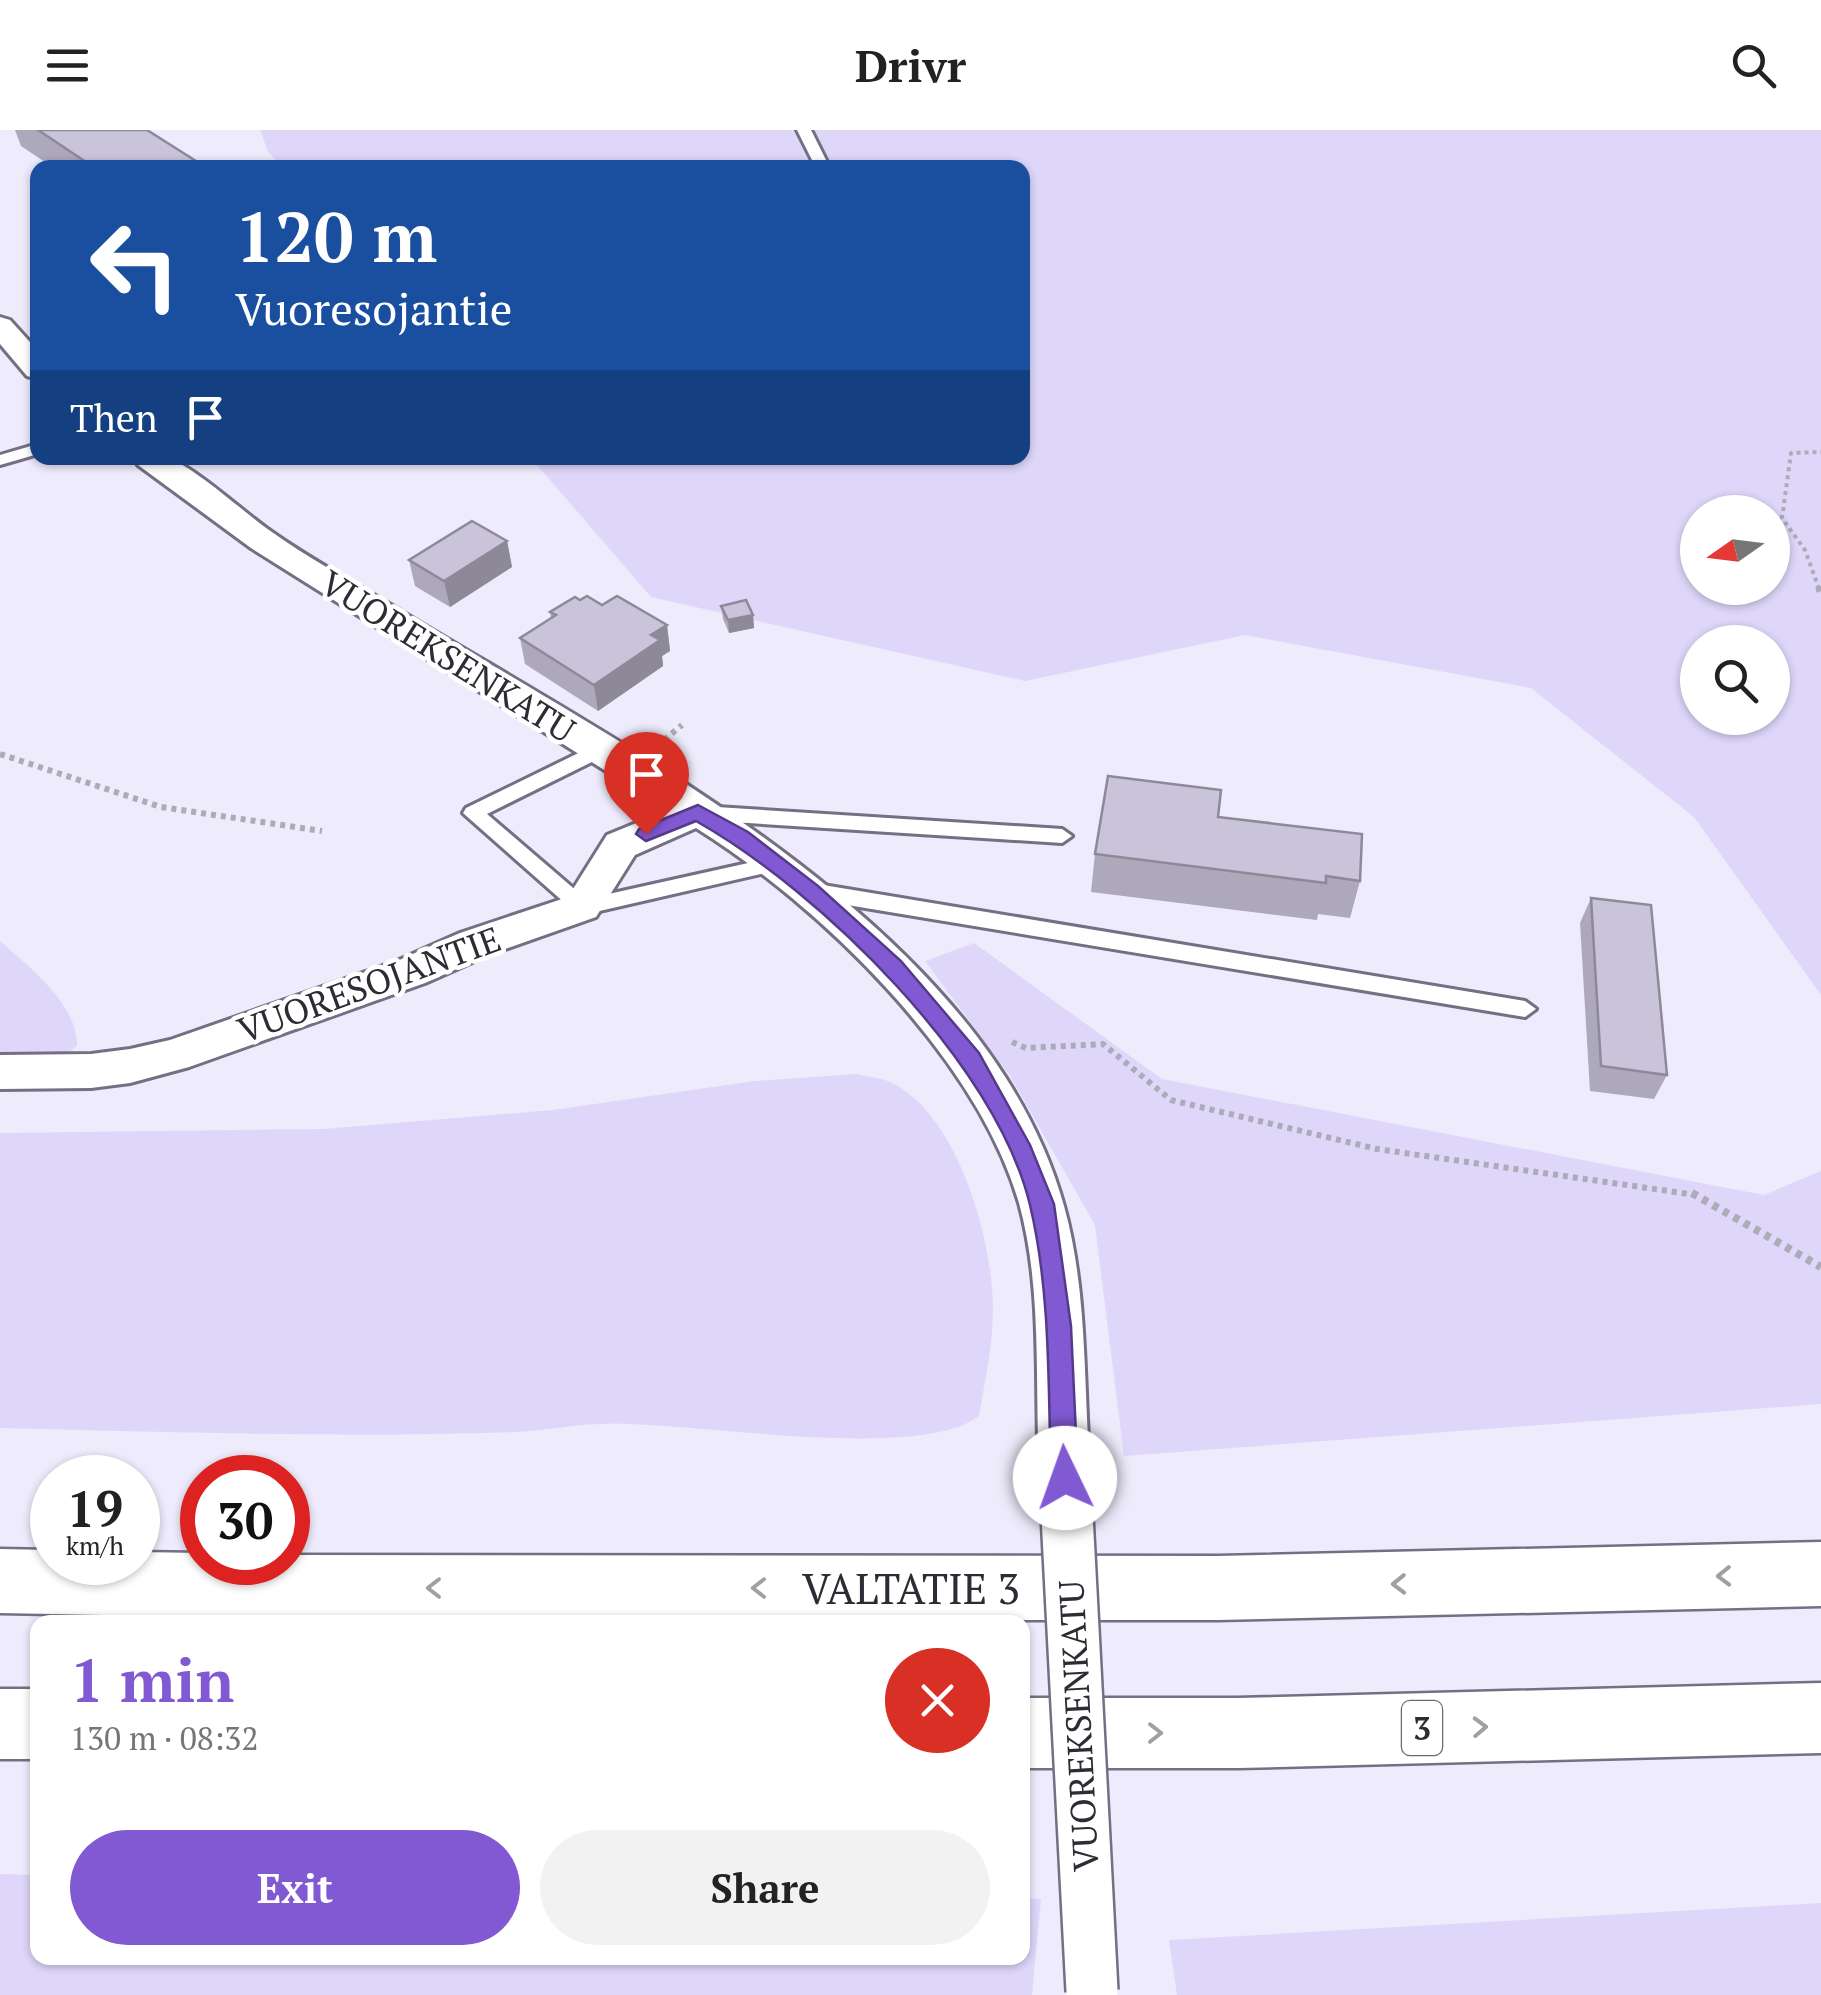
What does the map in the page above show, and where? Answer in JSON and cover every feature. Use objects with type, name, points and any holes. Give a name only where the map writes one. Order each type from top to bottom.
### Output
[{"type":"highway","name":"VALTATIE 3","points":[[0,1581],[360,1588],[1218,1588],[1821,1574]]},
{"type":"highway","name":"3","points":[[1030,1733],[1238,1733],[1821,1718]]},
{"type":"highway","points":[[0,1724],[30,1724]]},
{"type":"street","points":[[0,326],[30,361]]},
{"type":"street","name":"VUOREKSENKATU","points":[[158,465],[264,540],[740,837],[811,891],[893,967],[971,1059],[1018,1145],[1042,1204],[1058,1326],[1092,1993]]},
{"type":"street","points":[[582,907],[621,844],[698,812]]},
{"type":"street","name":"VUORESOJANTIE","points":[[0,1072],[91,1071],[174,1055],[582,907]]},
{"type":"lane","points":[[804,130],[819,160]]},
{"type":"lane","points":[[0,460],[30,451]]},
{"type":"lane","points":[[600,750],[473,812],[582,907],[775,864]]},
{"type":"lane","points":[[698,812],[1062,836]]},
{"type":"lane","points":[[811,891],[1525,1008]]},
{"type":"path","points":[[1821,452],[1791,453],[1782,518],[1805,550],[1821,596]]},
{"type":"path","points":[[0,754],[161,807],[322,831]]},
{"type":"path","points":[[996,1035],[1026,1048],[1103,1044],[1172,1100],[1378,1150],[1691,1192],[1821,1266]]},
{"type":"shaded area","points":[[260,130],[1821,130],[1821,995],[1694,817],[1531,688],[1245,635],[1025,681],[651,597],[537,465],[1030,465],[1030,160],[275,160]]},
{"type":"shaded area","points":[[0,941],[37,974],[69,1015],[77,1046],[68,1053],[0,1059]]},
{"type":"shaded area","points":[[974,943],[1162,1079],[1764,1195],[1821,1171],[1821,1404],[1124,1456],[1095,1225],[1010,1076],[925,961]]},
{"type":"shaded area","points":[[857,1074],[894,1084],[917,1101],[937,1124],[954,1152],[979,1217],[991,1281],[990,1349],[979,1416],[949,1430],[907,1437],[856,1438],[605,1424],[515,1432],[386,1434],[0,1428],[0,1133],[323,1129],[553,1110],[755,1081]]},
{"type":"shaded area","points":[[0,1874],[30,1875],[30,1965],[1030,1965],[1030,1898],[1041,1899],[1032,1995],[0,1995]]},
{"type":"shaded area","points":[[1821,1903],[1821,1995],[1177,1995],[1169,1940]]},
{"type":"building","points":[[38,130],[147,130],[194,160],[83,160]]},
{"type":"building","points":[[472,521],[507,541],[444,581],[409,560]]},
{"type":"building","points":[[587,596],[602,605],[617,596],[667,625],[651,635],[660,640],[594,685],[520,638],[556,615],[550,612],[575,597],[580,600]]},
{"type":"building","points":[[746,600],[753,615],[728,620],[721,606]]},
{"type":"building","points":[[1108,776],[1221,790],[1218,817],[1362,834],[1360,881],[1326,876],[1326,883],[1095,854]]},
{"type":"building","points":[[1591,898],[1651,905],[1667,1075],[1601,1066]]},
{"type":"route","points":[[646,834],[698,812],[740,837],[811,891],[893,967],[971,1059],[1018,1145],[1042,1204],[1058,1326],[1065,1478]]}]
